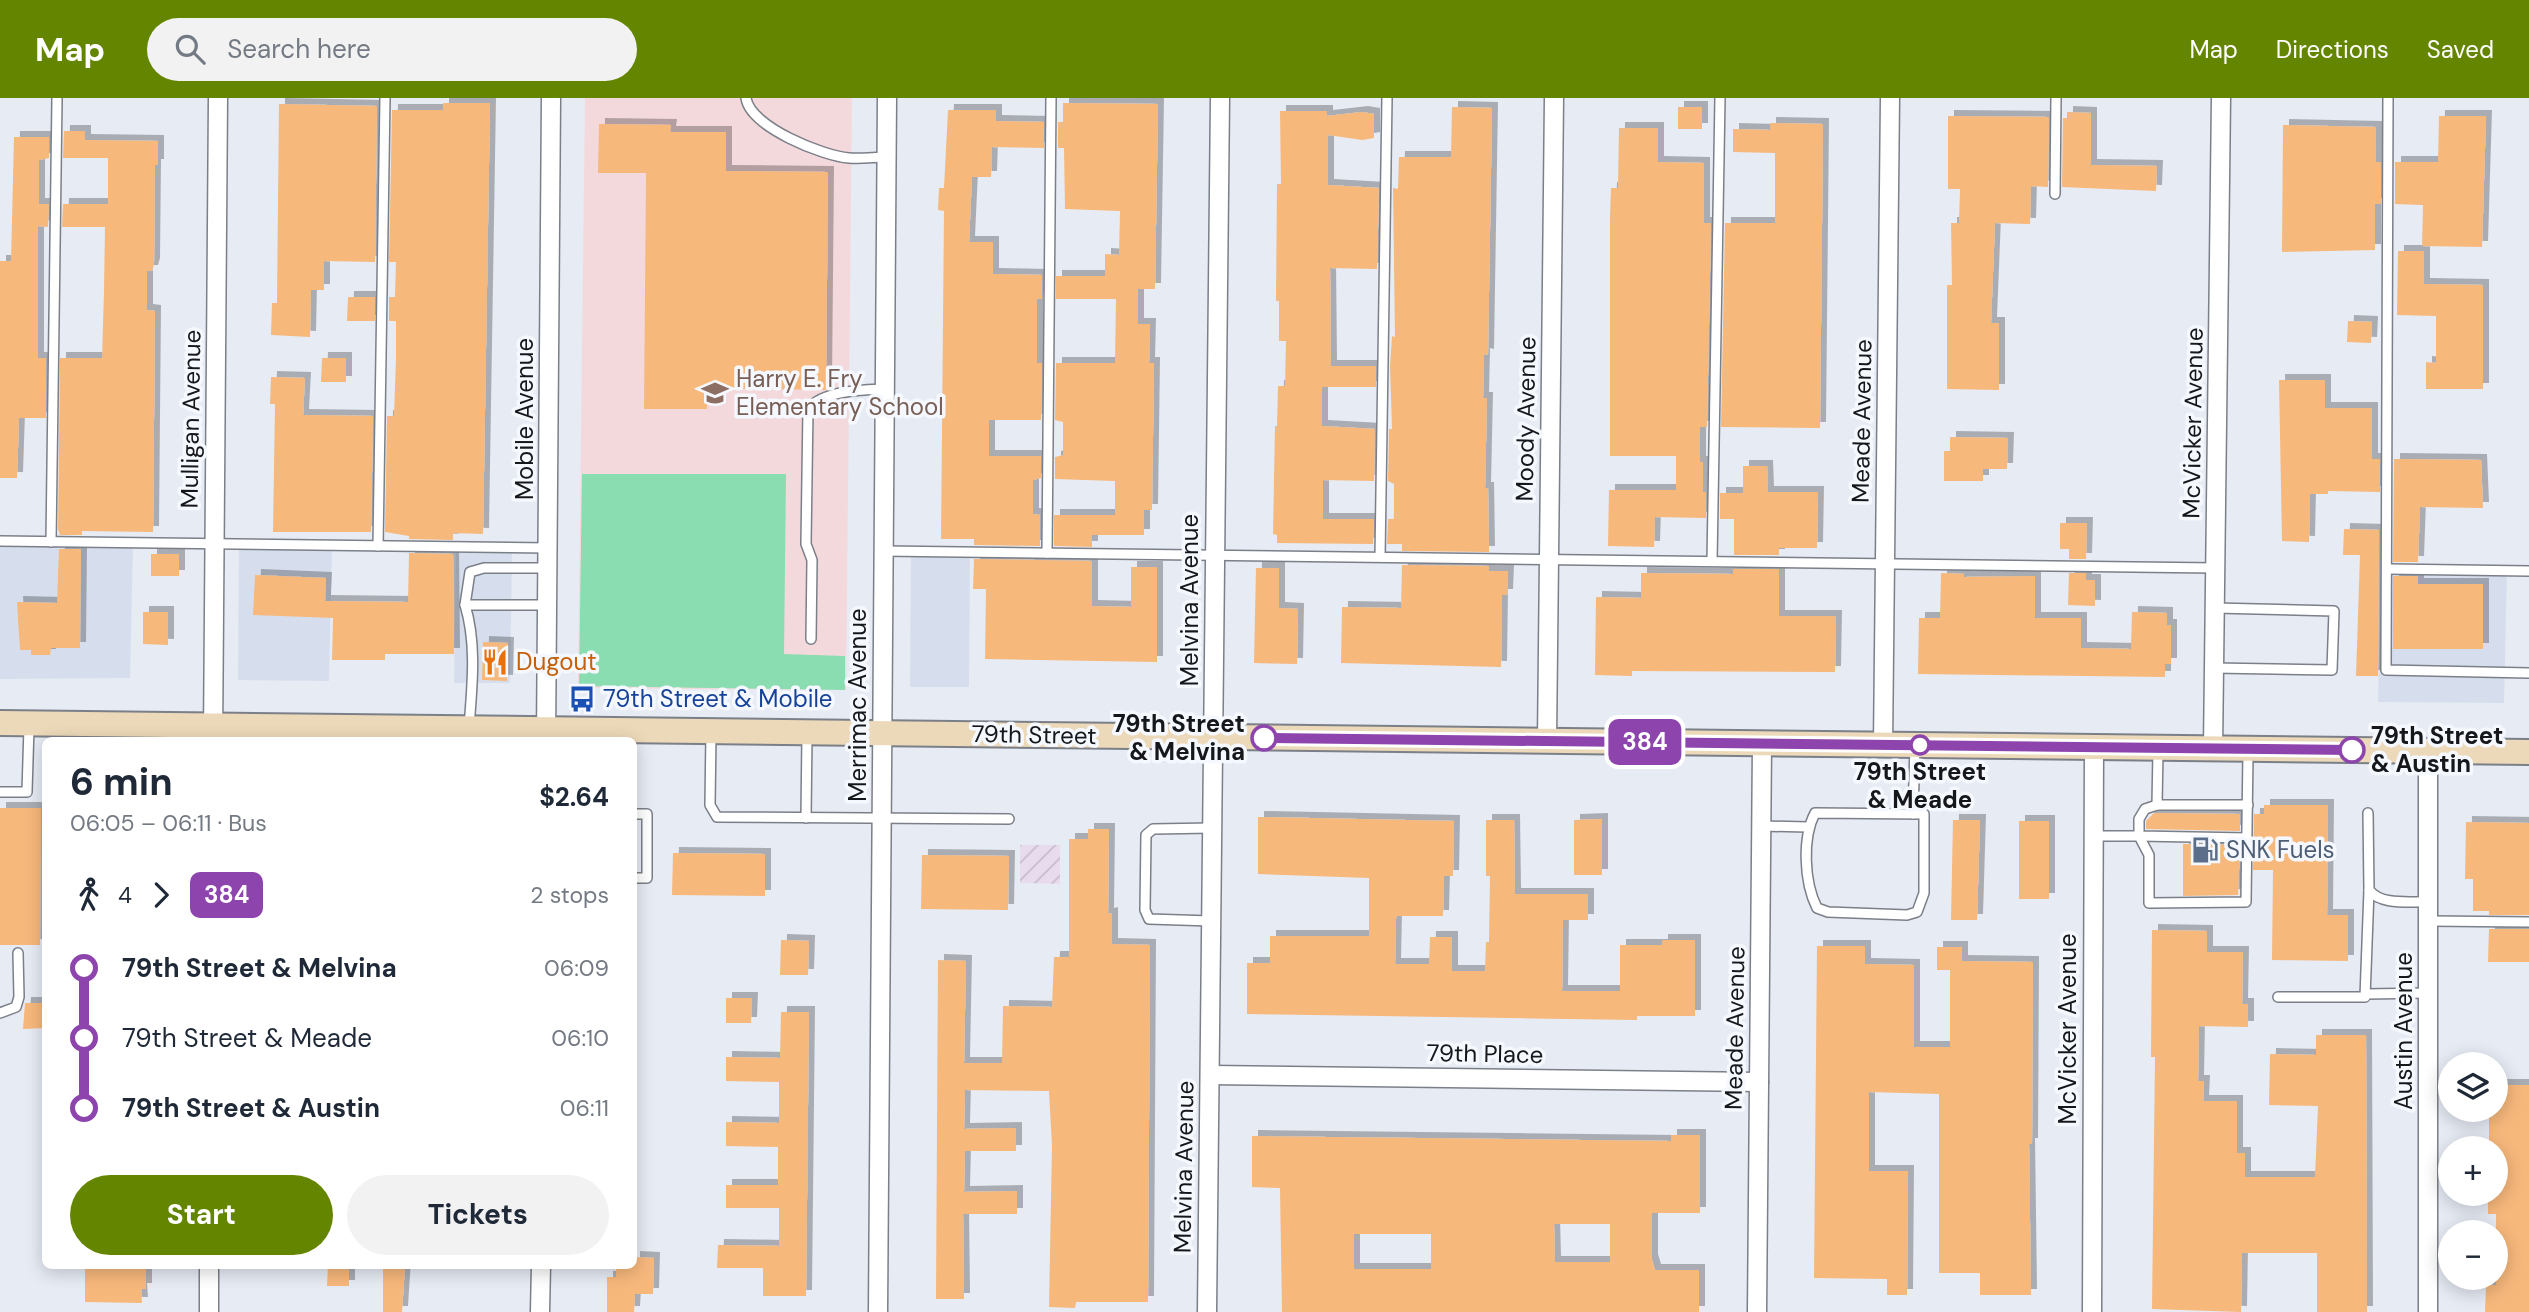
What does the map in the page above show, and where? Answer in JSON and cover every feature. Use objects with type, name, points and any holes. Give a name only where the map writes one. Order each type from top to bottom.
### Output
[{"type":"main road","name":"79th Street","points":[[0,723],[213,733],[468,729],[546,735],[883,733],[2529,752]]},
{"type":"street","name":"Mulligan Avenue","points":[[213,733],[218,98]]},
{"type":"street","name":"Mobile Avenue","points":[[546,735],[551,98]]},
{"type":"street","name":"Merrimac Avenue","points":[[878,1312],[887,98]]},
{"type":"street","name":"Melvina Avenue","points":[[1207,1312],[1220,98]]},
{"type":"street","name":"Moody Avenue","points":[[1547,741],[1554,98]]},
{"type":"street","name":"Meade Avenue","points":[[1883,745],[1890,98]]},
{"type":"street","name":"McVicker Avenue","points":[[2213,749],[2221,98]]},
{"type":"street","name":"Meade Avenue","points":[[1757,1312],[1762,744]]},
{"type":"street","name":"McVicker Avenue","points":[[2092,1312],[2094,747]]},
{"type":"street","name":"Austin Avenue","points":[[2428,751],[2428,1312]]},
{"type":"street","name":"79th Place","points":[[1210,1075],[1759,1082]]},
{"type":"street","points":[[209,1269],[209,1312]]},
{"type":"street","points":[[540,1312],[541,1269]]},
{"type":"lane","points":[[51,542],[57,98]]},
{"type":"lane","points":[[378,546],[385,98]]},
{"type":"lane","points":[[747,98],[758,120],[802,142],[812,150],[848,158],[887,157]]},
{"type":"lane","points":[[1047,553],[1051,98]]},
{"type":"lane","points":[[1380,557],[1387,98]]},
{"type":"lane","points":[[1712,561],[1720,98]]},
{"type":"lane","points":[[2055,194],[2056,98]]},
{"type":"lane","points":[[2388,98],[2386,670],[2529,673]]},
{"type":"lane","points":[[811,639],[812,560],[806,544],[808,409],[814,401],[853,391],[885,389]]},
{"type":"lane","points":[[0,541],[548,548]]},
{"type":"lane","points":[[884,551],[2216,568]]},
{"type":"lane","points":[[468,729],[472,677],[470,621],[466,605],[470,572],[484,568],[548,568]]},
{"type":"lane","points":[[2388,569],[2529,571]]},
{"type":"lane","points":[[466,605],[548,605]]},
{"type":"lane","points":[[2214,668],[2332,670],[2334,611],[2215,608]]},
{"type":"lane","points":[[0,792],[27,792],[29,724]]},
{"type":"lane","points":[[711,732],[710,805],[717,817],[1009,819]]},
{"type":"lane","points":[[806,818],[807,733]]},
{"type":"lane","points":[[1913,814],[1915,745]]},
{"type":"lane","points":[[2157,805],[2158,748]]},
{"type":"lane","points":[[2248,749],[2248,804],[2246,902],[2149,903],[2149,855],[2139,836],[2139,819],[2145,809],[2157,805],[2248,804]]},
{"type":"lane","points":[[1815,813],[1913,814],[1924,814],[1923,902],[1917,912],[1907,915],[1828,912],[1817,908],[1808,879],[1807,827],[1815,813]]},
{"type":"lane","points":[[2278,997],[2365,998],[2369,890],[2368,813]]},
{"type":"lane","points":[[637,814],[647,814],[647,878],[637,878]]},
{"type":"lane","points":[[1761,826],[1807,827]]},
{"type":"lane","points":[[1211,921],[1149,919],[1145,910],[1146,835],[1153,829],[1212,828]]},
{"type":"lane","points":[[2094,836],[2247,838]]},
{"type":"lane","points":[[2369,890],[2374,896],[2387,900],[2429,902]]},
{"type":"lane","points":[[2429,921],[2529,922]]},
{"type":"lane","points":[[0,1013],[16,1007],[19,997],[18,953]]},
{"type":"lane","points":[[2366,994],[2429,993]]},
{"type":"shaded area","name":"Harry E. Fry Elementary School","points":[[585,98],[852,98],[846,690],[578,688]]},
{"type":"shaded area","points":[[0,541],[133,543],[130,678],[0,679]]},
{"type":"shaded area","points":[[239,544],[332,546],[329,681],[238,680]]},
{"type":"shaded area","points":[[456,547],[512,547],[510,683],[454,683]]},
{"type":"shaded area","points":[[911,551],[970,552],[969,687],[910,687]]},
{"type":"shaded area","points":[[2381,569],[2507,571],[2504,703],[2378,702]]},
{"type":"shaded area","points":[[1020,845],[1060,845],[1060,884],[1020,883]]},
{"type":"green space","points":[[582,474],[786,474],[784,654],[845,656],[845,690],[579,686]]},
{"type":"building","points":[[443,103],[490,103],[483,534],[453,533],[453,540],[409,539],[409,536],[385,532],[387,416],[394,416],[396,359],[396,321],[389,321],[389,297],[395,297],[396,262],[389,262],[392,110],[443,110]]},
{"type":"building","points":[[1063,103],[1158,104],[1155,289],[1138,289],[1138,324],[1150,324],[1149,363],[1154,363],[1152,510],[1144,510],[1144,535],[1092,535],[1092,547],[1054,546],[1054,515],[1115,515],[1115,481],[1055,479],[1055,457],[1063,455],[1063,422],[1055,420],[1056,363],[1115,363],[1116,299],[1056,299],[1056,276],[1105,276],[1105,254],[1119,255],[1120,211],[1065,209],[1064,148],[1058,148],[1058,122],[1063,122]]},
{"type":"building","points":[[279,104],[377,106],[375,262],[324,261],[324,290],[311,290],[310,337],[271,335],[272,303],[277,303]]},
{"type":"building","points":[[1452,107],[1492,108],[1488,355],[1484,354],[1483,398],[1487,398],[1485,488],[1488,488],[1489,552],[1402,551],[1402,544],[1387,544],[1388,519],[1394,519],[1394,484],[1388,481],[1389,429],[1392,429],[1390,366],[1392,336],[1395,337],[1393,188],[1398,189],[1399,157],[1451,157]]},
{"type":"building","points":[[1678,107],[1702,107],[1702,129],[1678,129]]},
{"type":"building","points":[[948,110],[996,110],[996,121],[1044,122],[1044,148],[992,147],[991,177],[972,177],[969,242],[993,242],[993,274],[1042,275],[1042,299],[1037,299],[1037,363],[1042,363],[1041,420],[989,420],[989,456],[1041,456],[1041,478],[1033,480],[1033,514],[1040,515],[1040,546],[974,545],[974,539],[941,539],[944,211],[938,210],[939,188],[944,188]]},
{"type":"building","points":[[1280,111],[1327,111],[1327,116],[1362,112],[1374,114],[1374,138],[1362,140],[1328,135],[1328,185],[1379,188],[1377,269],[1330,268],[1331,366],[1376,366],[1376,387],[1322,387],[1322,426],[1375,429],[1374,481],[1323,480],[1323,519],[1374,519],[1373,544],[1277,543],[1277,535],[1273,534],[1275,426],[1278,386],[1285,386],[1286,341],[1279,341],[1279,301],[1276,301],[1277,184],[1281,184]]},
{"type":"building","points":[[2067,112],[2091,113],[2091,165],[2157,166],[2156,191],[2062,187],[2063,118],[2067,118]]},
{"type":"building","points":[[1948,116],[2049,117],[2048,187],[2031,186],[2030,224],[1995,223],[1991,323],[1999,323],[1999,390],[1947,389],[1947,285],[1952,285],[1951,223],[1959,223],[1960,189],[1948,189]]},
{"type":"building","points":[[2439,116],[2486,116],[2482,247],[2422,246],[2423,205],[2395,204],[2395,162],[2438,162]]},
{"type":"building","points":[[1770,123],[1823,124],[1820,428],[1721,427],[1725,223],[1775,223],[1775,153],[1733,152],[1733,129],[1770,130]]},
{"type":"building","points":[[599,124],[671,125],[670,132],[726,132],[726,171],[828,172],[826,390],[707,388],[707,409],[644,409],[646,173],[598,173]]},
{"type":"building","points":[[2283,125],[2376,127],[2376,162],[2381,162],[2381,204],[2375,204],[2375,250],[2282,252]]},
{"type":"building","points":[[1619,128],[1658,128],[1658,162],[1704,163],[1704,223],[1711,223],[1707,427],[1700,427],[1700,462],[1703,462],[1706,518],[1655,517],[1654,547],[1608,546],[1609,490],[1676,490],[1676,456],[1610,456],[1610,218],[1611,188],[1618,188]]},
{"type":"building","points":[[64,131],[85,131],[85,140],[158,141],[158,165],[155,165],[154,264],[152,271],[147,271],[147,310],[155,311],[153,532],[82,531],[82,535],[60,535],[58,529],[60,358],[102,358],[105,227],[62,227],[63,204],[108,204],[108,158],[63,158]]},
{"type":"building","points":[[14,137],[49,137],[49,158],[39,160],[39,204],[49,204],[48,227],[38,226],[38,358],[46,358],[46,418],[19,418],[17,478],[0,478],[0,261],[11,261]]},
{"type":"building","points":[[2398,251],[2424,251],[2424,284],[2483,285],[2483,389],[2426,389],[2426,362],[2436,363],[2436,316],[2397,315]]},
{"type":"building","points":[[348,297],[375,297],[375,321],[347,321]]},
{"type":"building","points":[[2348,321],[2372,322],[2371,343],[2347,342]]},
{"type":"building","points":[[322,358],[346,358],[346,382],[321,382]]},
{"type":"building","points":[[271,377],[305,378],[303,415],[373,416],[371,532],[273,532],[275,404],[270,404]]},
{"type":"building","points":[[2279,380],[2325,380],[2325,408],[2372,408],[2372,459],[2380,459],[2380,492],[2328,491],[2328,494],[2310,494],[2309,542],[2282,541]]},
{"type":"building","points":[[1950,437],[2008,438],[2007,469],[1983,469],[1983,481],[1944,481],[1944,451],[1950,451]]},
{"type":"building","points":[[2394,459],[2481,460],[2483,508],[2420,507],[2418,562],[2393,562]]},
{"type":"building","points":[[1743,466],[1767,466],[1768,492],[1818,492],[1817,548],[1779,548],[1779,555],[1734,555],[1734,519],[1720,519],[1720,493],[1743,493]]},
{"type":"building","points":[[2060,523],[2087,523],[2086,559],[2069,559],[2069,549],[2060,549]]},
{"type":"building","points":[[2344,529],[2379,530],[2378,676],[2356,676],[2360,555],[2343,555]]},
{"type":"building","points":[[59,549],[81,549],[80,648],[51,648],[50,655],[31,655],[31,650],[20,650],[17,602],[57,603]]},
{"type":"building","points":[[409,553],[453,554],[454,654],[385,654],[385,660],[332,660],[333,618],[253,615],[255,575],[326,578],[325,601],[408,602]]},
{"type":"building","points":[[151,554],[179,554],[179,576],[151,576]]},
{"type":"building","points":[[974,559],[1092,561],[1092,606],[1131,607],[1131,567],[1157,567],[1157,662],[985,659],[986,589],[973,589]]},
{"type":"building","points":[[1402,565],[1489,566],[1489,571],[1508,571],[1507,595],[1502,595],[1501,667],[1341,663],[1342,607],[1401,608]]},
{"type":"building","points":[[1256,568],[1279,568],[1279,608],[1298,609],[1297,664],[1254,663]]},
{"type":"building","points":[[1733,569],[1779,569],[1779,616],[1836,616],[1835,672],[1632,671],[1632,676],[1595,675],[1596,597],[1641,598],[1641,573],[1733,574]]},
{"type":"building","points":[[1941,573],[1964,574],[1964,577],[2035,576],[2035,618],[2081,618],[2081,648],[2131,649],[2132,612],[2167,613],[2167,625],[2171,625],[2171,664],[2165,664],[2165,677],[1918,674],[1919,618],[1940,618]]},
{"type":"building","points":[[2069,573],[2086,573],[2086,580],[2095,580],[2095,606],[2068,605]]},
{"type":"building","points":[[2393,576],[2418,576],[2418,584],[2483,584],[2483,649],[2393,649]]},
{"type":"building","points":[[143,612],[168,612],[168,645],[143,644]]},
{"type":"building","name":"Dugout","points":[[483,642],[508,643],[507,681],[482,680]]},
{"type":"building","points":[[2264,805],[2328,805],[2327,915],[2348,915],[2348,961],[2272,960],[2273,870],[2253,870],[2254,814],[2264,814]]},
{"type":"building","points":[[0,808],[41,808],[40,945],[0,945]]},
{"type":"building","name":"SNK Fuels","points":[[2154,813],[2240,814],[2240,831],[2146,829],[2146,821]]},
{"type":"building","points":[[1258,817],[1454,821],[1453,876],[1444,876],[1443,916],[1397,916],[1395,964],[1429,964],[1430,937],[1452,937],[1452,971],[1485,971],[1486,942],[1489,942],[1490,876],[1486,876],[1486,820],[1514,820],[1515,894],[1588,894],[1588,920],[1563,920],[1562,991],[1620,991],[1620,945],[1662,945],[1662,940],[1695,940],[1695,1016],[1637,1016],[1637,1020],[1247,1014],[1247,963],[1270,963],[1270,936],[1369,936],[1369,878],[1258,874]]},
{"type":"building","points":[[1602,819],[1602,875],[1574,875],[1574,820]]},
{"type":"building","points":[[1953,820],[1980,820],[1977,920],[1951,920]]},
{"type":"building","points":[[2019,821],[2049,821],[2049,899],[2019,899]]},
{"type":"building","points":[[2466,822],[2529,823],[2529,915],[2489,915],[2489,911],[2473,911],[2473,879],[2465,879]]},
{"type":"building","points":[[1088,829],[1109,829],[1108,914],[1112,913],[1112,944],[1150,945],[1148,1302],[1076,1302],[1075,1308],[1049,1307],[1052,1146],[1049,1091],[965,1090],[964,1129],[1016,1128],[1016,1151],[965,1151],[964,1192],[1017,1191],[1017,1214],[963,1214],[964,1299],[936,1299],[938,960],[966,961],[964,1063],[1002,1063],[1003,1006],[1052,1007],[1054,957],[1069,957],[1069,839],[1088,839]]},
{"type":"building","points":[[2183,844],[2240,845],[2238,895],[2183,896]]},
{"type":"building","points":[[673,853],[765,854],[765,896],[672,895]]},
{"type":"building","points":[[922,855],[1009,856],[1008,910],[921,909]]},
{"type":"building","points":[[2489,929],[2529,929],[2529,962],[2488,962]]},
{"type":"building","points":[[2152,930],[2207,931],[2207,952],[2243,952],[2242,1004],[2248,1004],[2248,1027],[2199,1026],[2198,1081],[2204,1081],[2203,1101],[2237,1101],[2237,1153],[2245,1153],[2245,1177],[2315,1177],[2318,1106],[2269,1105],[2270,1054],[2316,1055],[2316,1035],[2366,1035],[2367,1312],[2317,1312],[2317,1253],[2242,1253],[2241,1312],[2152,1309],[2155,1057],[2151,1057]]},
{"type":"building","points":[[781,940],[809,941],[808,975],[780,975]]},
{"type":"building","points":[[1817,946],[1865,946],[1865,964],[1914,965],[1914,1047],[1950,1047],[1950,970],[1937,970],[1937,947],[1962,947],[1962,961],[2033,962],[2032,1144],[2029,1144],[2031,1295],[1980,1295],[1980,1273],[1939,1273],[1939,1094],[1869,1092],[1869,1171],[1908,1171],[1907,1295],[1887,1295],[1887,1279],[1814,1278]]},
{"type":"building","points":[[726,998],[752,998],[751,1023],[726,1023]]},
{"type":"building","points":[[25,1003],[42,1003],[42,1028],[23,1029]]},
{"type":"building","points":[[781,1012],[809,1012],[806,1296],[763,1296],[763,1268],[717,1268],[718,1245],[779,1246],[779,1208],[726,1208],[726,1185],[778,1185],[778,1147],[726,1146],[726,1122],[779,1123],[779,1082],[726,1081],[726,1057],[780,1058]]},
{"type":"building","points":[[2508,1085],[2529,1085],[2529,1312],[2485,1312],[2486,1290],[2508,1290],[2508,1220],[2496,1220],[2496,1214],[2488,1214],[2488,1206],[2508,1206],[2508,1136],[2489,1136],[2489,1122],[2508,1122]]},
{"type":"building","points":[[1671,1135],[1700,1135],[1700,1213],[1652,1213],[1652,1260],[1655,1270],[1699,1270],[1699,1312],[1282,1312],[1280,1188],[1252,1187],[1252,1136],[1671,1141]],"holes":[[[1554,1224],[1610,1224],[1610,1262],[1555,1262]],[[1354,1234],[1431,1234],[1431,1269],[1354,1269]]]},
{"type":"building","points":[[637,1257],[654,1258],[653,1294],[635,1294],[634,1312],[607,1312],[607,1277],[616,1277],[616,1269],[637,1269]]},
{"type":"building","points":[[85,1269],[146,1269],[146,1289],[141,1289],[142,1303],[85,1302]]},
{"type":"building","points":[[328,1269],[349,1269],[349,1286],[327,1286]]},
{"type":"building","points":[[383,1269],[405,1269],[402,1312],[383,1312]]},
{"type":"bus line","name":"384","points":[[1264,738],[2352,750]]},
{"type":"place","name":"Harry E. Fry Elementary School","points":[[715,393]]},
{"type":"place","name":"Dugout","points":[[495,662]]},
{"type":"place","name":"79th Street & Mobile","points":[[582,699]]},
{"type":"place","name":"79th Street & Melvina","points":[[1264,738]]},
{"type":"place","name":"79th Street & Meade","points":[[1920,745]]},
{"type":"place","name":"79th Street & Austin","points":[[2352,750]]},
{"type":"place","name":"SNK Fuels","points":[[2205,850]]}]
